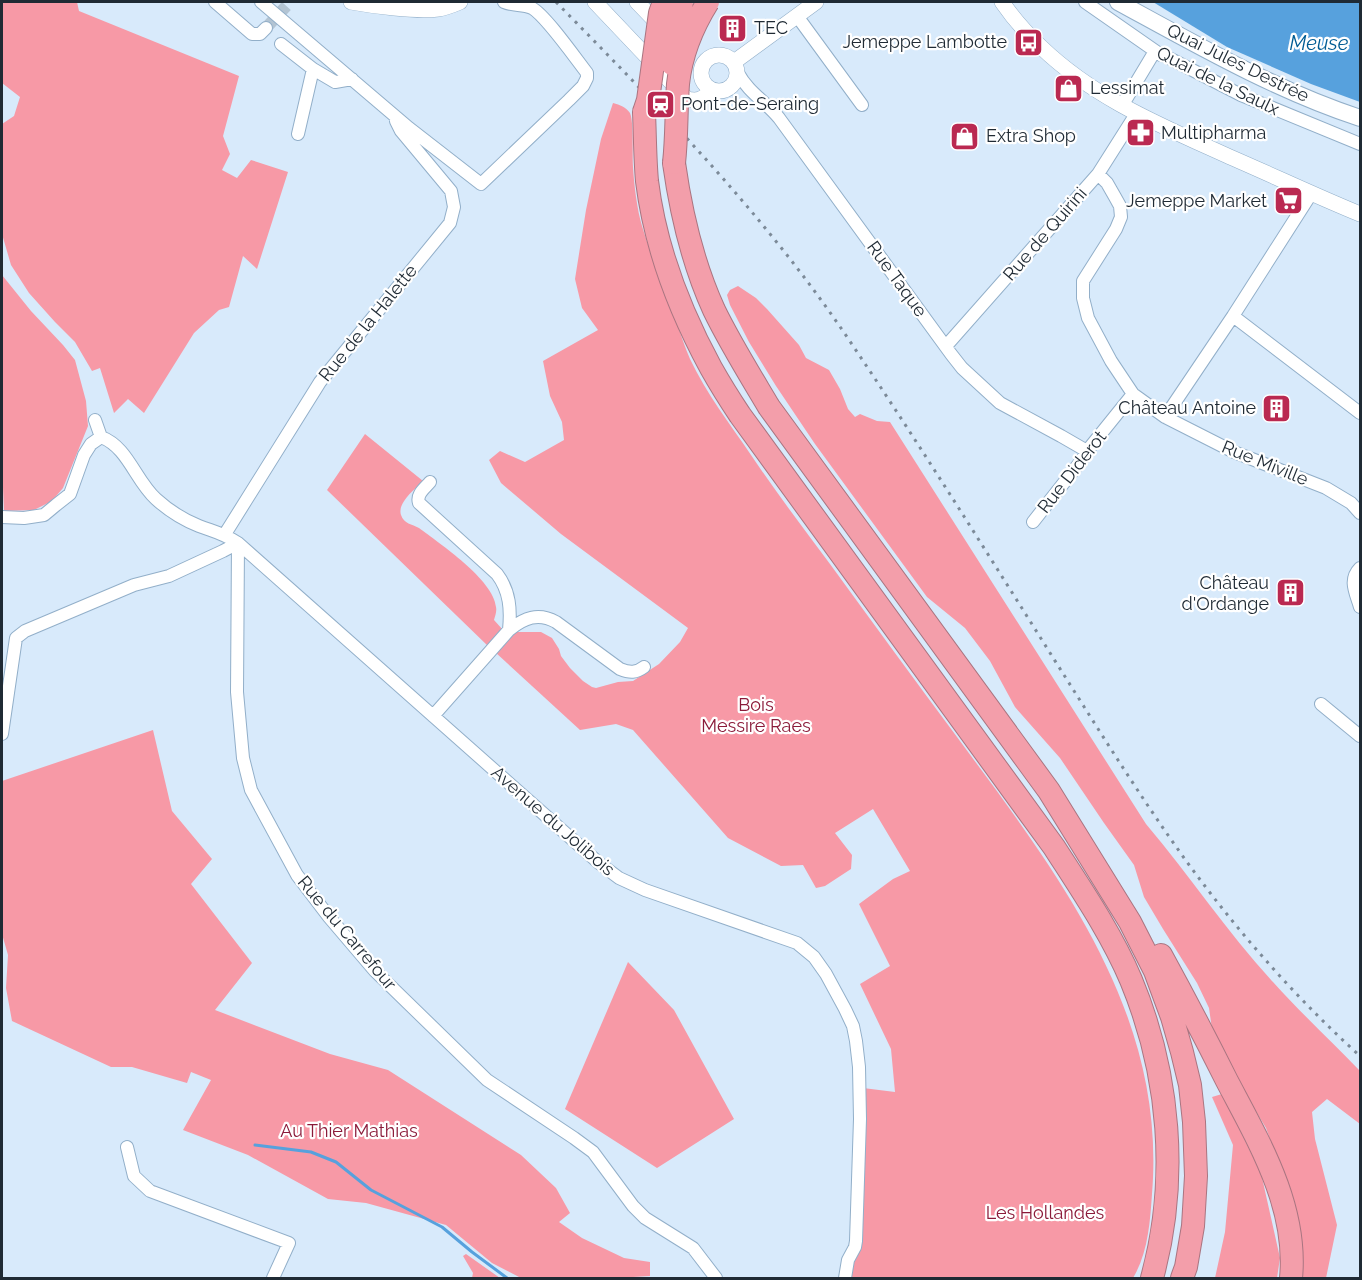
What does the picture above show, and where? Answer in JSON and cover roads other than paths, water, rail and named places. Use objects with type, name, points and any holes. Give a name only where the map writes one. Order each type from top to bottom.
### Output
[{"type":"highway","points":[[652,2],[642,93],[647,182],[656,229],[671,279],[689,322],[711,367],[740,416],[1054,847],[1103,928],[1130,980],[1147,1025],[1156,1059],[1166,1126],[1168,1180],[1163,1226],[1154,1271],[1141,1274],[1139,1278]]},
{"type":"highway","points":[[644,121],[660,13],[664,2]]},
{"type":"highway","points":[[682,2],[675,33],[669,87],[667,145],[674,163],[680,201],[698,268],[713,308],[769,407],[1049,791],[1108,884],[1155,971],[1182,1052],[1190,1084],[1194,1122],[1196,1176],[1192,1226],[1186,1267],[1182,1278]]},
{"type":"highway","points":[[674,163],[678,82],[694,28],[708,2]]},
{"type":"highway","points":[[1049,791],[1071,811],[1143,921],[1263,1151],[1280,1192],[1290,1229],[1291,1278]]},
{"type":"main road","name":"Quai Jules Destrée","points":[[1118,2],[1251,74],[1315,102],[1360,118]]},
{"type":"street","points":[[215,2],[252,34],[260,34],[266,28]]},
{"type":"street","points":[[261,2],[396,117],[481,184],[586,81],[587,73],[536,11],[526,6],[504,2]]},
{"type":"street","points":[[351,2],[424,9],[446,7],[460,2]]},
{"type":"street","points":[[595,2],[687,99],[696,101],[712,90]]},
{"type":"street","points":[[637,2],[688,56],[702,66]]},
{"type":"street","points":[[736,68],[796,16],[816,2]]},
{"type":"street","points":[[1002,2],[1048,54],[1083,82],[1129,110],[1311,194],[1360,214]]},
{"type":"street","name":"Quai de la Saulx","points":[[1084,2],[1155,51],[1241,95],[1360,144]]},
{"type":"street","points":[[796,16],[862,105]]},
{"type":"street","points":[[281,45],[335,82],[352,79]]},
{"type":"street","name":"Rue de Quirini","points":[[946,346],[1098,174],[1155,51]]},
{"type":"street","points":[[723,54],[730,57],[736,68],[735,83],[727,90],[712,90],[701,77],[702,66],[710,56],[723,54]]},
{"type":"street","name":"Rue Taque","points":[[736,68],[747,88],[772,110],[792,135],[962,368],[1000,404],[1086,451]]},
{"type":"street","points":[[298,134],[314,69]]},
{"type":"street","name":"Rue de la Halette","points":[[225,534],[320,382],[450,223],[454,207],[451,191],[401,131],[396,117]]},
{"type":"street","points":[[1098,174],[1115,196],[1120,206],[1121,217],[1116,229],[1083,281],[1085,309],[1111,361],[1133,394]]},
{"type":"street","points":[[1165,417],[1311,194]]},
{"type":"street","points":[[1233,316],[1360,413]]},
{"type":"street","name":"Rue Miville","points":[[1133,394],[1165,417],[1234,452],[1326,488],[1351,503],[1360,513]]},
{"type":"street","name":"Rue Diderot","points":[[1033,522],[1081,461],[1086,451],[1133,394]]},
{"type":"street","points":[[2,518],[24,518],[44,514],[70,494],[84,455],[91,444],[101,437],[95,420]]},
{"type":"street","name":"Avenue du Jolibois","points":[[101,437],[119,448],[144,486],[162,504],[192,523],[225,534],[238,543],[599,863],[619,878],[645,890],[797,943],[809,951],[838,995],[850,1019],[859,1058],[860,1119],[856,1241],[848,1260],[845,1278]]},
{"type":"street","points":[[430,482],[419,495],[419,502],[491,568],[501,580],[510,604],[509,630]]},
{"type":"street","points":[[2,734],[16,638],[25,631],[134,585],[169,576],[238,543]]},
{"type":"street","name":"Rue du Carrefour","points":[[238,543],[237,692],[243,758],[251,790],[297,875],[375,971],[486,1080],[593,1152],[633,1206],[645,1218],[693,1248],[716,1278]]},
{"type":"street","points":[[1360,568],[1353,579],[1360,607]]},
{"type":"street","points":[[433,716],[509,630],[519,622],[532,617],[550,619],[620,669],[636,672],[644,667]]},
{"type":"street","points":[[1321,704],[1360,736]]},
{"type":"street","points":[[127,1148],[134,1176],[150,1191],[289,1244],[273,1278]]},
{"type":"water","name":"Meuse","points":[[1153,2],[1360,2],[1360,102],[1311,84],[1227,47]]},
{"type":"waterway","points":[[255,1145],[311,1152],[336,1162],[371,1190],[442,1227],[507,1278]]},
{"type":"tunnel","points":[[266,28],[290,2]]},
{"type":"railway","points":[[556,2],[708,162],[779,245],[813,289],[904,423],[1117,758],[1187,862],[1226,914],[1268,963],[1360,1056]]},
{"type":"place","name":"TEC","points":[[733,28]]},
{"type":"place","name":"Jemeppe Lambotte","points":[[1028,42]]},
{"type":"place","name":"Lessimat","points":[[1069,88]]},
{"type":"place","name":"Pont-de-Seraing","points":[[660,104]]},
{"type":"place","name":"Multipharma","points":[[1140,133]]},
{"type":"place","name":"Extra Shop","points":[[965,136]]},
{"type":"place","name":"Jemeppe Market","points":[[1288,201]]},
{"type":"place","name":"Château Antoine","points":[[1277,408]]},
{"type":"place","name":"Château d'Ordange","points":[[1290,593]]},
{"type":"park label","name":"Bois Messire Raes","points":[[756,715]]},
{"type":"park label","name":"Au Thier Mathias","points":[[349,1131]]},
{"type":"park label","name":"Les Hollandes","points":[[1045,1213]]}]
